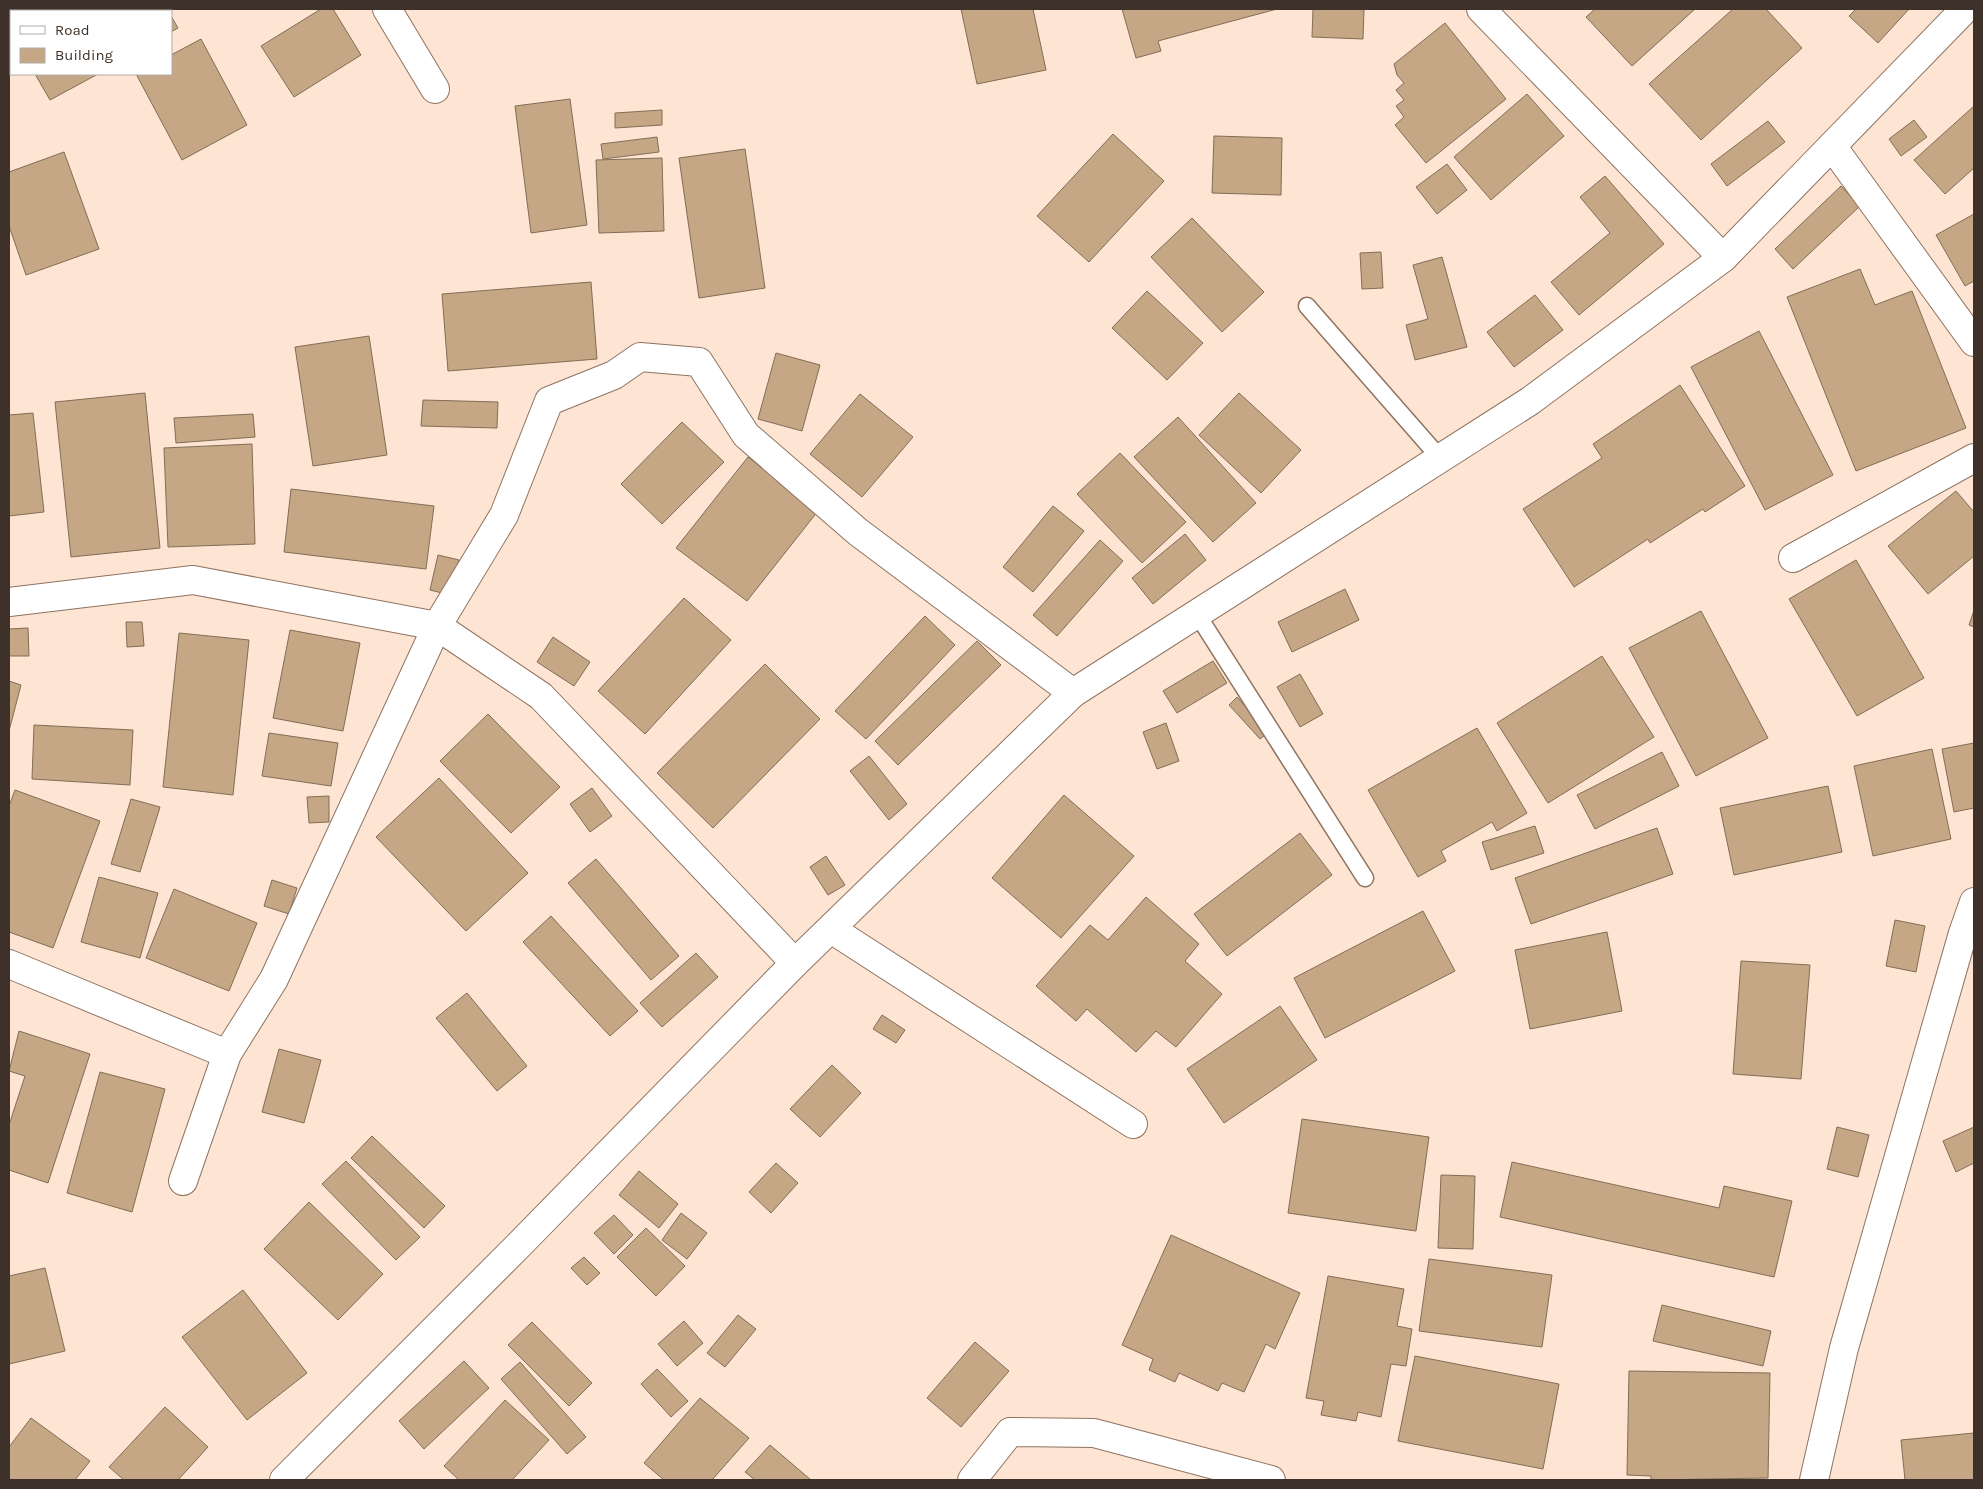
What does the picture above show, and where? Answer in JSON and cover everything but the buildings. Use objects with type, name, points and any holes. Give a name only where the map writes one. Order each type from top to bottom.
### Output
[{"type":"street","points":[[387,9],[436,89]]},
{"type":"street","points":[[1481,9],[1723,258]]},
{"type":"street","points":[[284,1480],[518,1246],[795,963],[1073,693],[1530,401],[1723,258],[1965,9]]},
{"type":"street","points":[[1832,146],[1974,342]]},
{"type":"street","points":[[183,1181],[227,1054],[274,979],[437,626],[504,515],[549,401],[614,375],[640,357],[699,362],[746,435],[858,532],[1073,693]]},
{"type":"street","points":[[1793,558],[1974,458]]},
{"type":"street","points":[[9,602],[193,580],[437,626],[541,696],[795,963]]},
{"type":"street","points":[[1814,1480],[1844,1348],[1963,933],[1974,902]]},
{"type":"street","points":[[831,929],[1133,1124]]},
{"type":"street","points":[[9,964],[227,1054]]},
{"type":"street","points":[[972,1480],[1010,1432],[1094,1433],[1272,1480]]},
{"type":"lane","points":[[1307,306],[1440,458]]},
{"type":"lane","points":[[1197,614],[1365,878]]}]
